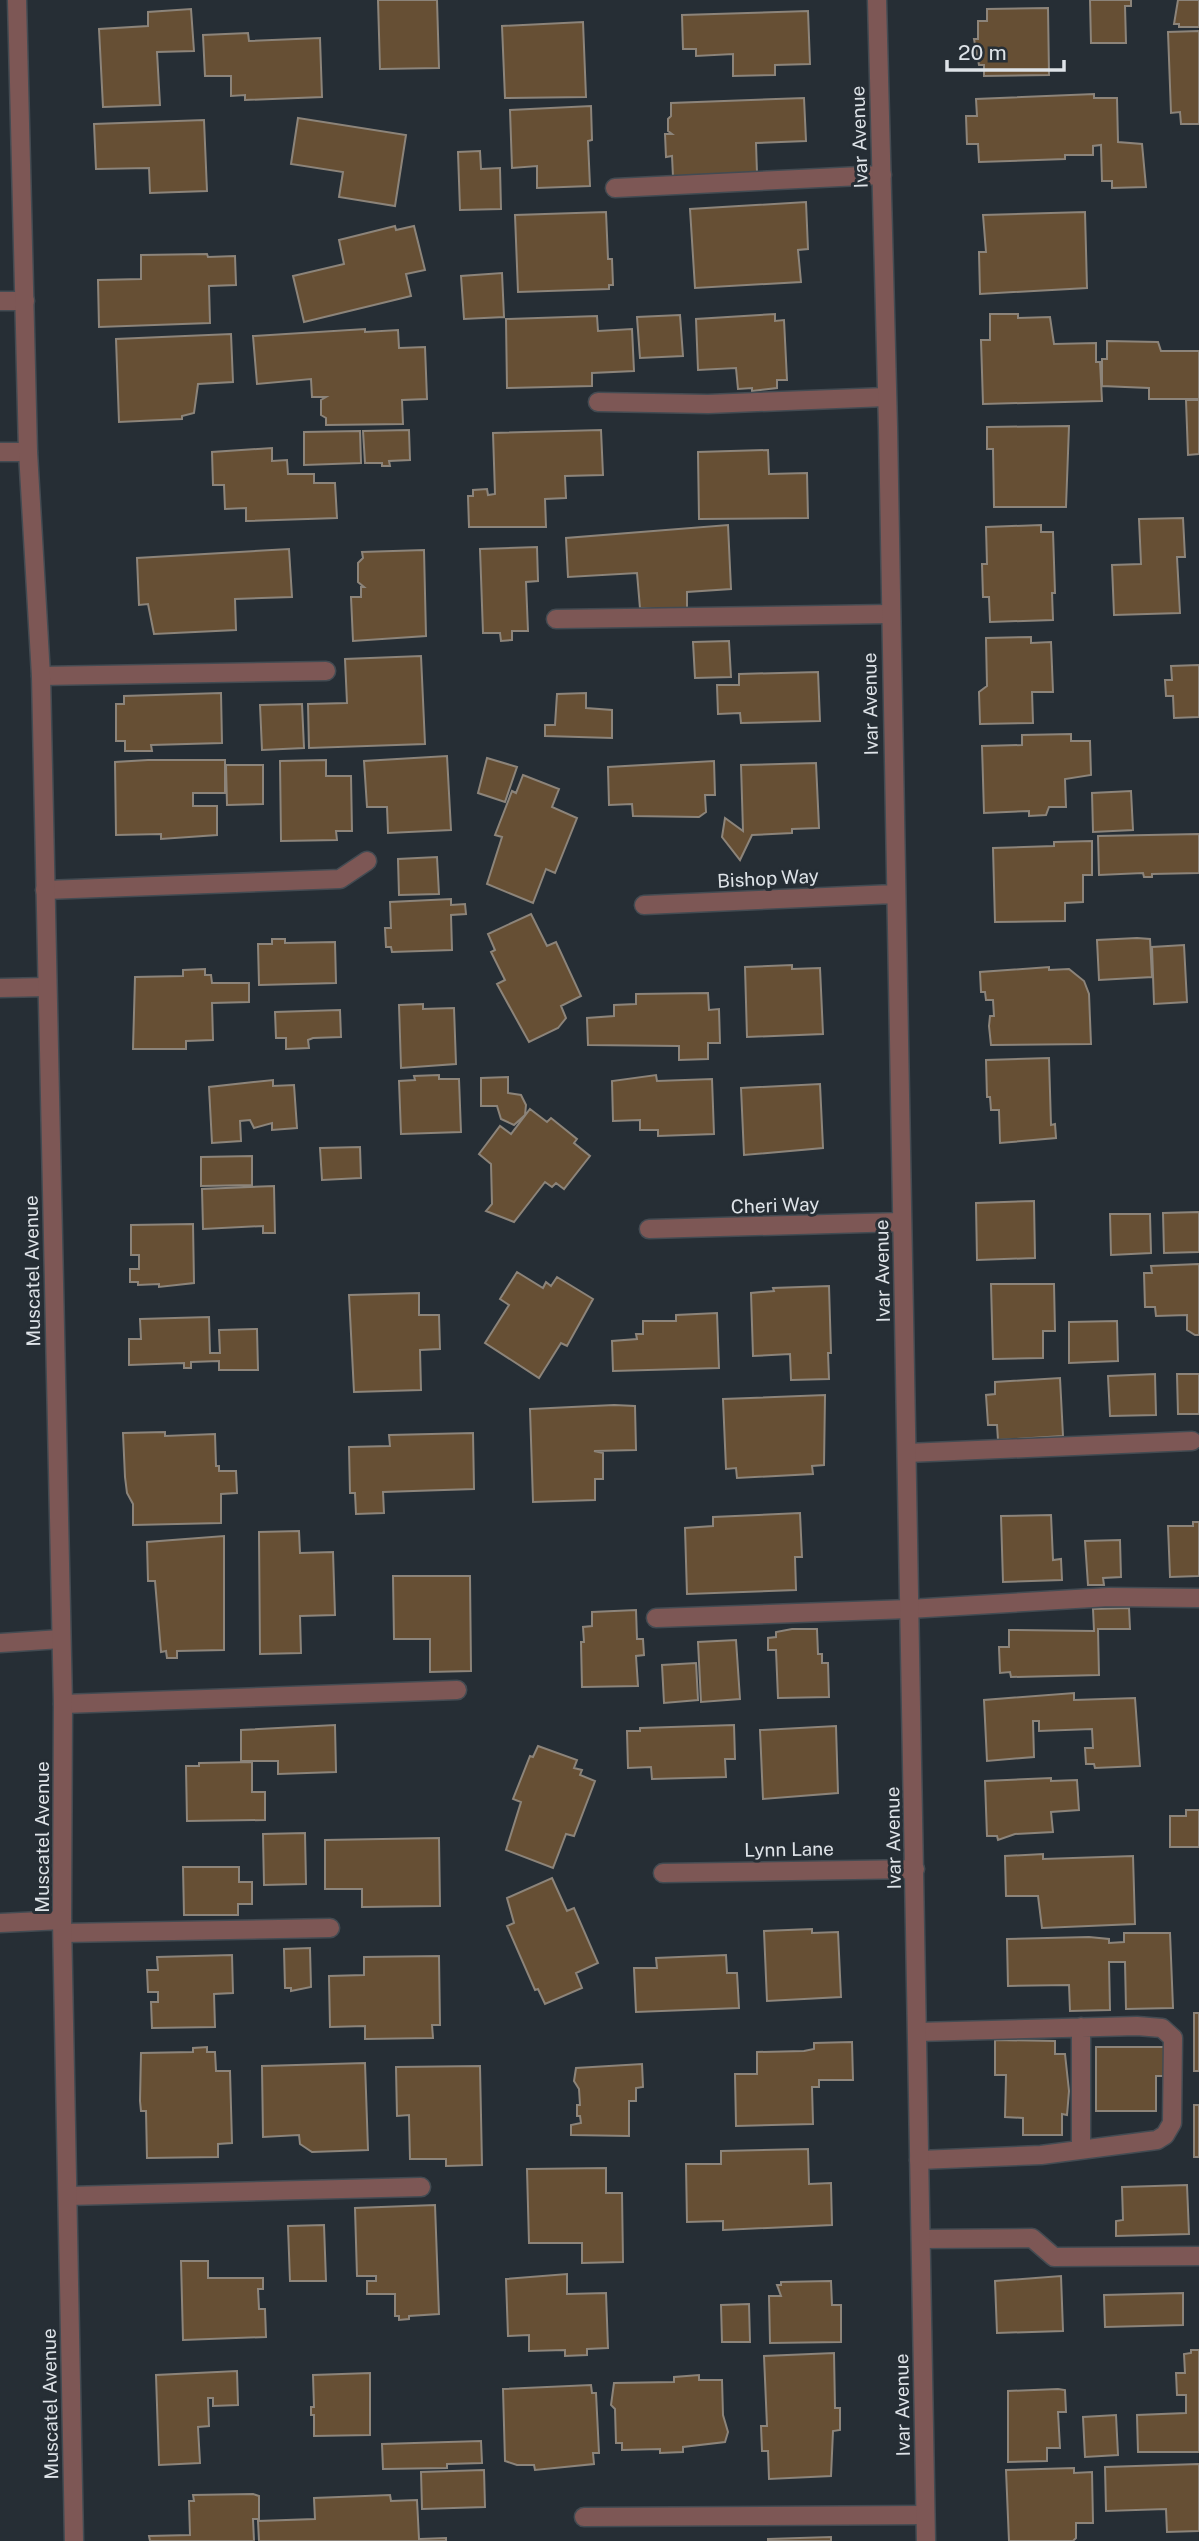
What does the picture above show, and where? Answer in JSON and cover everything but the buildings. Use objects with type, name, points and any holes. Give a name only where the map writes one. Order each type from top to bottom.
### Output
[{"type":"street","name":"Muscatel Avenue","points":[[17,0],[28,452],[41,676],[63,1704],[63,1927],[74,2541]]},
{"type":"street","name":"Ivar Avenue","points":[[877,0],[926,2541]]},
{"type":"street","points":[[615,188],[882,175]]},
{"type":"street","points":[[0,301],[25,301]]},
{"type":"street","points":[[597,402],[708,404],[886,397]]},
{"type":"street","points":[[0,452],[28,452]]},
{"type":"street","points":[[555,619],[889,614]]},
{"type":"street","points":[[41,676],[326,671]]},
{"type":"street","points":[[45,890],[340,879],[366,861]]},
{"type":"street","name":"Bishop Way","points":[[644,905],[894,894]]},
{"type":"street","points":[[0,988],[47,987]]},
{"type":"street","name":"Cheri Way","points":[[649,1229],[902,1222]]},
{"type":"street","points":[[907,1453],[1192,1441]]},
{"type":"street","points":[[656,1618],[909,1609],[1109,1597],[1199,1598]]},
{"type":"street","points":[[0,1643],[61,1639]]},
{"type":"street","points":[[63,1704],[457,1690]]},
{"type":"street","name":"Lynn Lane","points":[[663,1872],[915,1869]]},
{"type":"street","points":[[0,1923],[63,1927],[330,1927]]},
{"type":"street","points":[[1081,2027],[1081,2148]]},
{"type":"street","points":[[918,2032],[1081,2027],[1162,2028],[1173,2038],[1172,2123],[1165,2135],[1157,2140],[1041,2155],[919,2160]]},
{"type":"street","points":[[68,2196],[421,2187]]},
{"type":"street","points":[[921,2239],[1032,2238],[1054,2257],[1199,2256]]},
{"type":"street","points":[[583,2517],[925,2515]]}]
